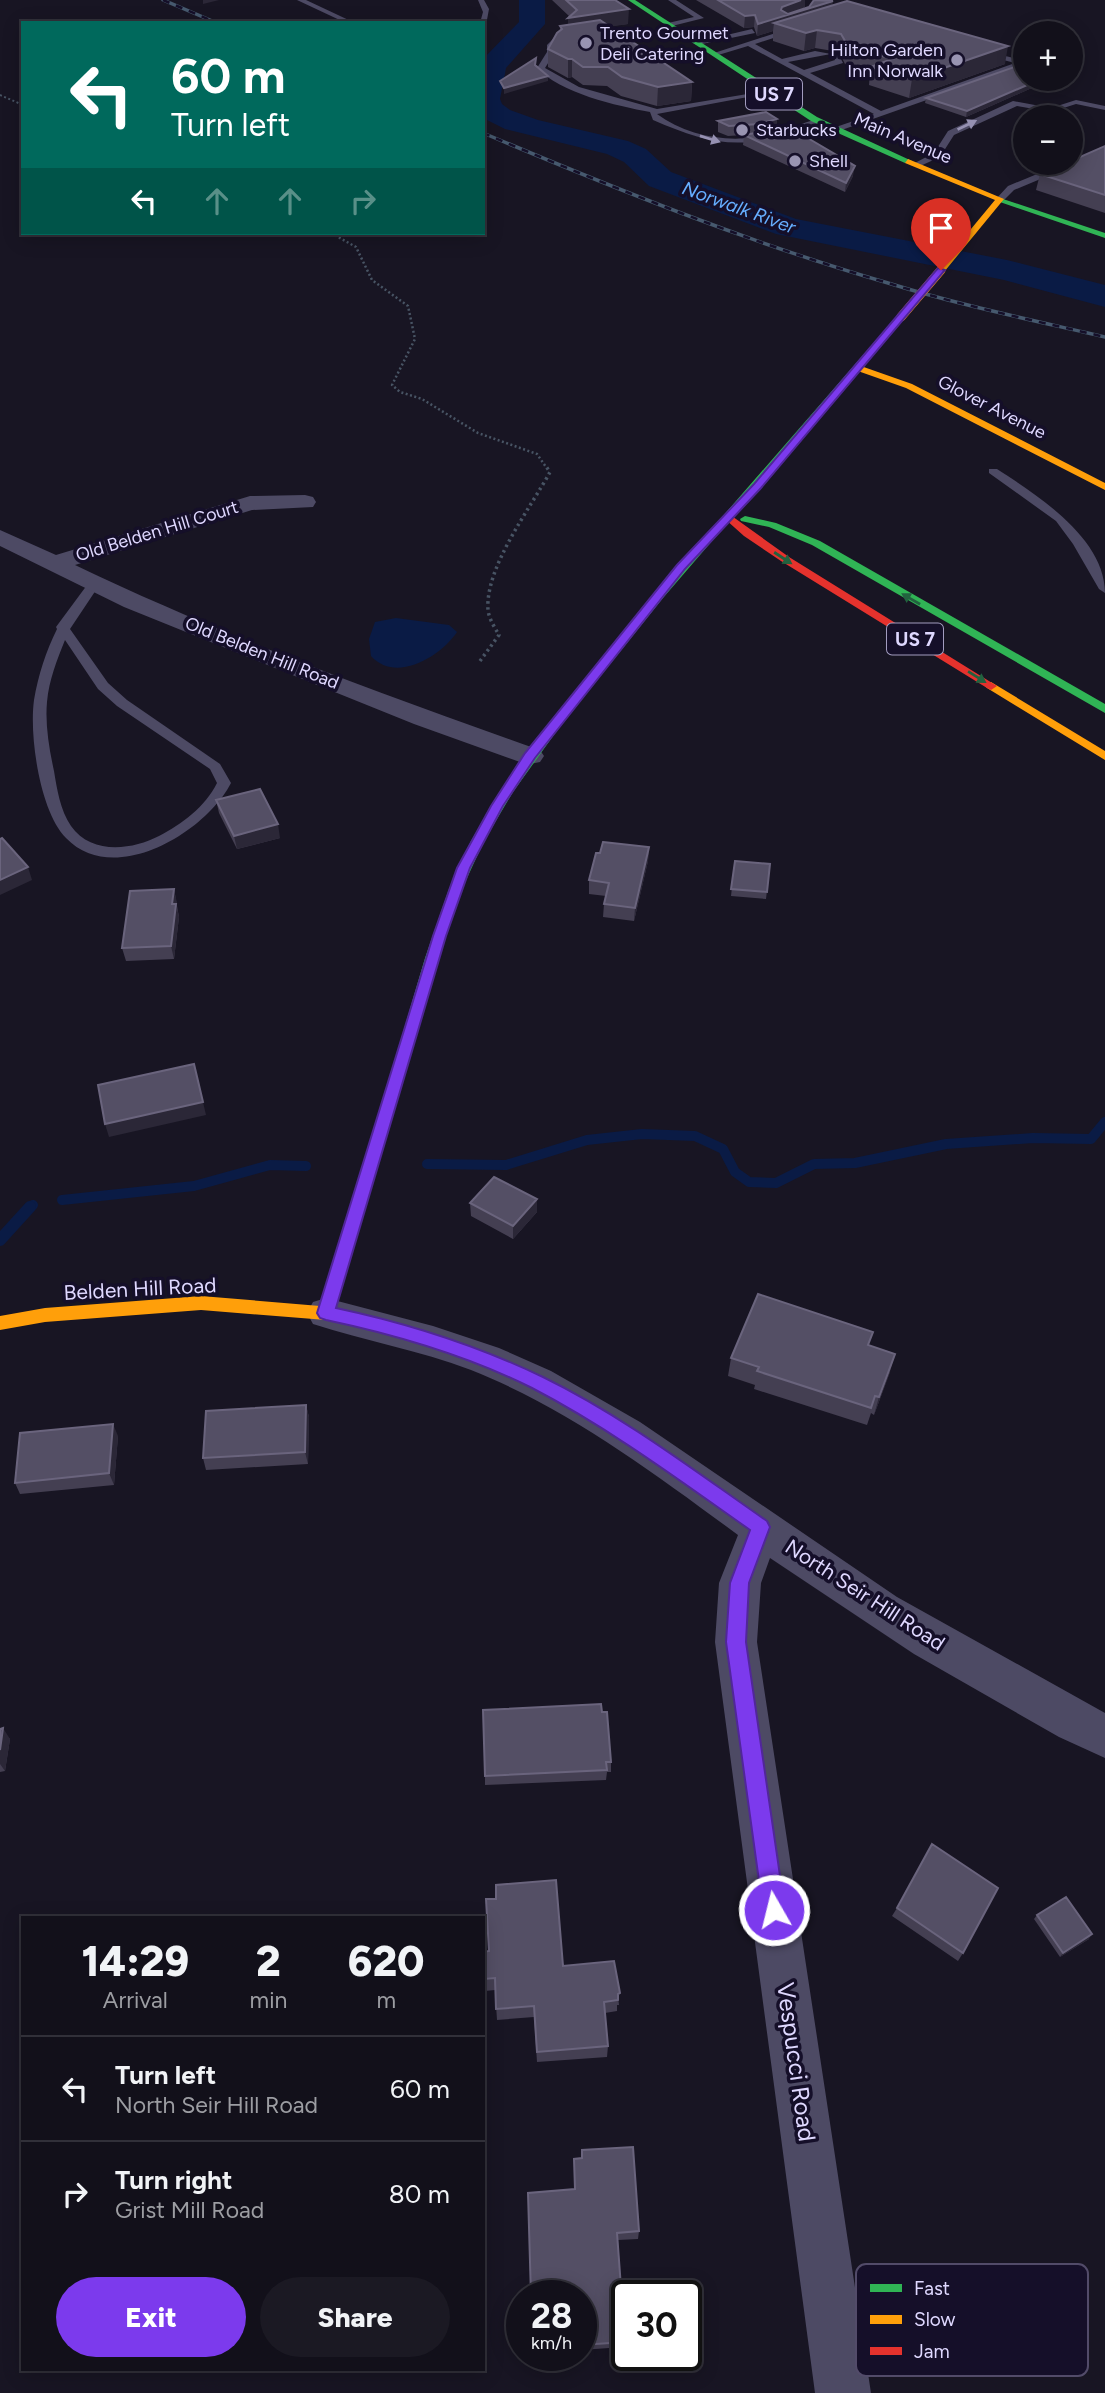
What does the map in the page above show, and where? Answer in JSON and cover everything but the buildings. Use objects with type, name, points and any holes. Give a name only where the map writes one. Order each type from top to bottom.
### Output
[{"type":"main road","name":"Main Avenue","points":[[631,0],[771,92],[836,130],[1000,199],[1105,236]]},
{"type":"main road","points":[[326,1313],[451,903],[479,837],[530,756],[681,567],[729,517],[1000,199]]},
{"type":"main road","name":"Glover Avenue","points":[[858,368],[909,386],[1105,487]]},
{"type":"main road","name":"US 7","points":[[729,517],[772,525],[816,543],[1105,709]]},
{"type":"main road","name":"US 7","points":[[729,517],[748,534],[785,559],[1105,756]]},
{"type":"main road","name":"Belden Hill Road","points":[[0,1323],[45,1315],[201,1303],[326,1313]]},
{"type":"street","name":"Old Belden Hill Court","points":[[51,564],[250,503],[305,502]]},
{"type":"street","name":"Old Belden Hill Road","points":[[0,537],[94,584],[423,718],[530,756]]},
{"type":"street","name":"North Seir Hill Road","points":[[326,1313],[395,1328],[452,1346],[538,1383],[631,1437],[881,1610],[1074,1722],[1105,1737]]},
{"type":"street","name":"Vespucci Road","points":[[761,1527],[740,1583],[736,1642],[843,2393]]},
{"type":"lane","points":[[300,0],[347,21]]},
{"type":"lane","points":[[481,0],[486,8],[484,21]]},
{"type":"lane","points":[[671,0],[700,18],[671,25]]},
{"type":"lane","points":[[715,54],[809,25]]},
{"type":"lane","points":[[697,43],[766,27]]},
{"type":"lane","points":[[561,38],[551,44],[551,52],[541,68],[545,74],[580,90],[624,104],[657,111],[771,92]]},
{"type":"lane","points":[[749,44],[882,116]]},
{"type":"lane","points":[[836,130],[882,116],[1023,63],[972,49]]},
{"type":"lane","points":[[781,61],[815,53],[827,54]]},
{"type":"lane","points":[[803,73],[840,61],[836,57]]},
{"type":"lane","points":[[915,165],[937,155],[951,133],[1016,103],[1051,110],[1076,102],[1105,108]]},
{"type":"lane","points":[[657,111],[653,114],[656,118],[720,143],[769,137],[794,126],[819,121]]},
{"type":"lane","points":[[1000,199],[1011,188],[1042,175]]},
{"type":"lane","points":[[993,471],[1060,519],[1079,542],[1105,589]]},
{"type":"lane","points":[[62,627],[103,686],[122,703],[215,766],[224,783],[218,798],[189,824],[156,845],[110,853],[75,840],[62,821],[51,796],[42,744],[41,701],[62,627],[75,606],[94,584]]},
{"type":"path","points":[[0,95],[21,103]]},
{"type":"path","points":[[335,235],[356,247],[372,280],[408,306],[415,339],[392,384],[401,392],[422,399],[478,433],[537,454],[550,471],[532,508],[506,547],[488,611],[499,635],[480,661]]},
{"type":"water","points":[[396,618],[449,625],[457,632],[429,658],[405,667],[393,667],[381,664],[371,656],[369,639],[375,622]]},
{"type":"waterway","name":"Norwalk River","points":[[532,0],[532,24],[497,58],[488,79],[487,104],[500,117],[515,123],[618,147],[635,156],[660,179],[788,227],[1007,270],[1105,296]]},
{"type":"waterway","points":[[427,1164],[506,1165],[587,1140],[642,1134],[695,1136],[723,1149],[735,1172],[749,1182],[776,1183],[814,1164],[855,1163],[946,1144],[1033,1138],[1091,1139],[1105,1122]]},
{"type":"waterway","points":[[62,1200],[194,1186],[270,1165],[306,1166]]},
{"type":"waterway","points":[[29,1208],[33,1205]]},
{"type":"waterway","points":[[0,1240],[29,1208]]},
{"type":"railway","points":[[163,0],[212,21]]},
{"type":"railway","points":[[485,134],[684,214],[785,251],[942,298],[1105,337]]},
{"type":"traffic: fast","points":[[631,0],[814,119],[908,161]]},
{"type":"traffic: fast","points":[[1000,199],[1105,236]]},
{"type":"traffic: fast","points":[[729,517],[901,317]]},
{"type":"traffic: fast","points":[[404,1053],[447,912],[465,866],[491,816],[522,768],[574,700],[659,596],[729,517]]},
{"type":"traffic: fast","points":[[745,519],[772,525],[816,543],[1105,709]]},
{"type":"traffic: slow","points":[[908,161],[1000,199],[941,270]]},
{"type":"traffic: slow","points":[[901,317],[941,270]]},
{"type":"traffic: slow","points":[[858,368],[909,386],[1105,487]]},
{"type":"traffic: slow","points":[[991,686],[1105,756]]},
{"type":"traffic: slow","points":[[0,1323],[45,1315],[201,1303],[326,1313],[404,1053]]},
{"type":"traffic: jam","points":[[729,517],[748,534],[785,559],[991,686]]},
{"type":"place","name":"Trento Gourmet Deli Catering","points":[[586,43]]},
{"type":"place","name":"Hilton Garden Inn Norwalk","points":[[957,60]]},
{"type":"place","name":"Starbucks","points":[[742,130]]},
{"type":"place","name":"Shell","points":[[795,161]]},
{"type":"route","points":[[774,1910],[736,1642],[740,1583],[761,1527],[631,1437],[538,1383],[452,1346],[395,1328],[326,1313],[439,936],[464,868],[497,806],[530,756],[681,567],[758,486],[941,270]]}]
